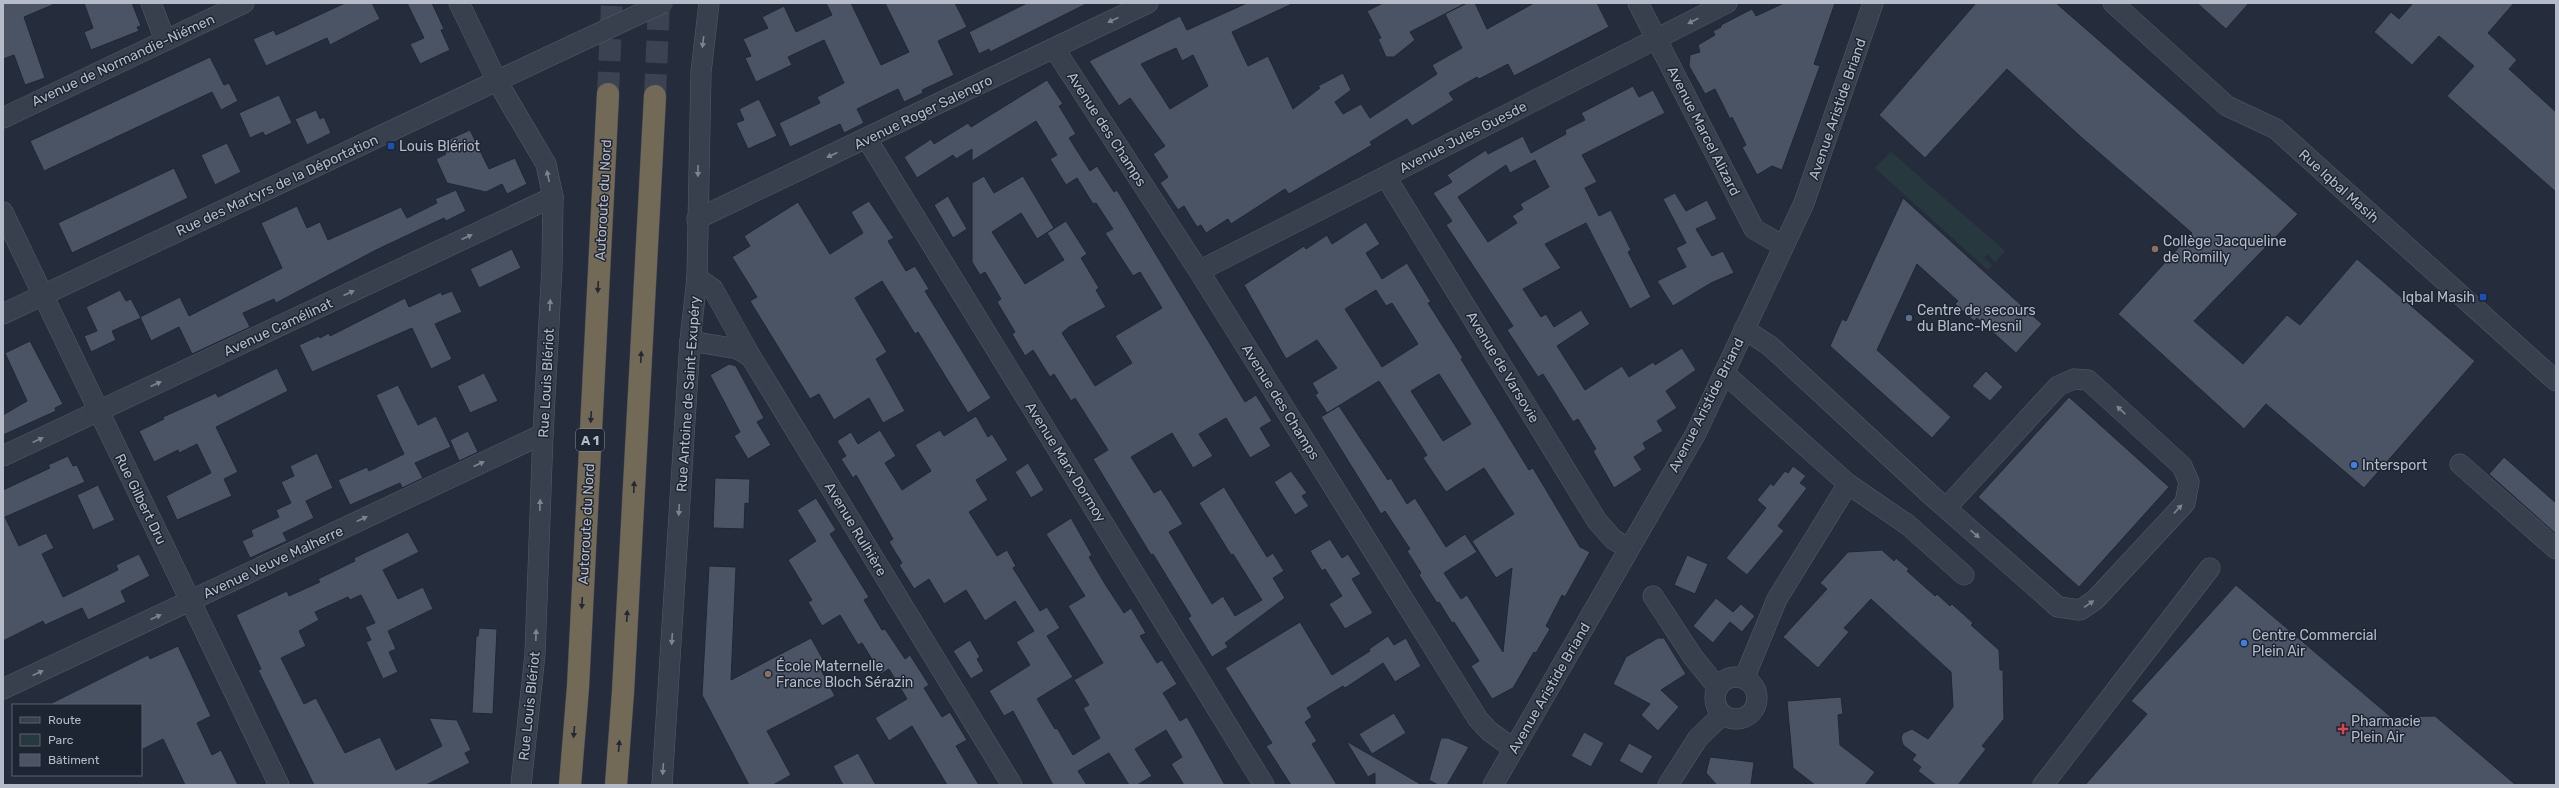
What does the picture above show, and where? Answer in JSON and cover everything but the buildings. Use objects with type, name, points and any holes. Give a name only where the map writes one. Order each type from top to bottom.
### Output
[{"type":"highway","name":"Autoroute du Nord","points":[[570,785],[578,687],[608,94]]},
{"type":"highway","points":[[616,785],[623,692],[655,96]]},
{"type":"street","points":[[152,3],[165,40]]},
{"type":"street","name":"Avenue de Normandie-Niémen","points":[[3,118],[244,3]]},
{"type":"street","name":"Rue Louis Blériot","points":[[459,3],[497,81],[546,164],[553,197],[552,267],[543,434],[535,654],[520,785]]},
{"type":"street","name":"Rue des Martyrs de la Déportation","points":[[3,314],[663,3]]},
{"type":"street","name":"Rue Antoine de Saint-Exupéry","points":[[662,785],[690,341],[697,278],[701,72],[709,3]]},
{"type":"street","name":"Avenue Roger Salengro","points":[[697,219],[867,139],[1148,3]]},
{"type":"street","name":"Avenue Marcel Alizard","points":[[1638,3],[1754,229],[1783,246]]},
{"type":"street","name":"Avenue Jules Guesde","points":[[1199,271],[1728,3]]},
{"type":"street","name":"Avenue Aristide Briand","points":[[1493,785],[1696,433],[1804,202],[1873,3]]},
{"type":"street","name":"Rue Iqbal Masih","points":[[2113,3],[2227,106],[2276,129],[2556,381]]},
{"type":"street","name":"Avenue des Champs","points":[[1054,48],[1199,271],[1478,719],[1489,731],[1514,749]]},
{"type":"street","name":"Avenue Marx Dormoy","points":[[867,139],[1264,785]]},
{"type":"street","name":"Avenue de Varsovie","points":[[1386,177],[1597,521],[1613,539],[1629,549]]},
{"type":"street","name":"Avenue Camélinat","points":[[3,456],[553,197]]},
{"type":"street","name":"Rue Gilbert Dru","points":[[3,212],[279,785]]},
{"type":"street","name":"Avenue Rulhière","points":[[697,278],[713,289],[751,357],[1012,785]]},
{"type":"street","points":[[1744,330],[1770,346],[1946,508],[2058,607],[2080,610],[2095,600],[2185,502],[2189,482],[2182,466],[2088,380],[2074,379],[2058,386],[1946,508]]},
{"type":"street","points":[[690,341],[738,349],[751,357]]},
{"type":"street","points":[[1724,373],[1848,484],[1908,525],[1964,575]]},
{"type":"street","name":"Avenue Veuve Malherre","points":[[3,689],[543,434]]},
{"type":"street","points":[[2460,464],[2556,549]]},
{"type":"street","points":[[1744,679],[1777,599],[1848,484]]},
{"type":"street","points":[[2043,785],[2210,568]]},
{"type":"street","points":[[1654,596],[1693,657],[1718,688]]},
{"type":"street","points":[[1737,677],[1744,679],[1750,682],[1756,692],[1755,707],[1748,715],[1742,718],[1729,718],[1722,714],[1716,704],[1718,688],[1726,679],[1737,677]]},
{"type":"street","points":[[1668,785],[1698,738],[1722,714]]},
{"type":"green space","points":[[1891,152],[2005,251],[1995,262],[1987,254],[1984,258],[1992,265],[1988,270],[1875,168]]},
{"type":"tunnel","points":[[608,94],[612,3]]},
{"type":"tunnel","points":[[655,96],[659,3]]},
{"type":"place","name":"Louis Blériot","points":[[391,146]]},
{"type":"place","name":"Collège Jacqueline de Romilly","points":[[2155,249]]},
{"type":"place","name":"Iqbal Masih","points":[[2483,297]]},
{"type":"place","name":"Centre de secours du Blanc-Mesnil","points":[[1909,318]]},
{"type":"place","name":"Intersport","points":[[2354,465]]},
{"type":"place","name":"Centre Commercial Plein Air","points":[[2244,643]]},
{"type":"place","name":"École Maternelle France Bloch Sérazin","points":[[768,674]]},
{"type":"place","name":"Pharmacie Plein Air","points":[[2343,729]]}]
